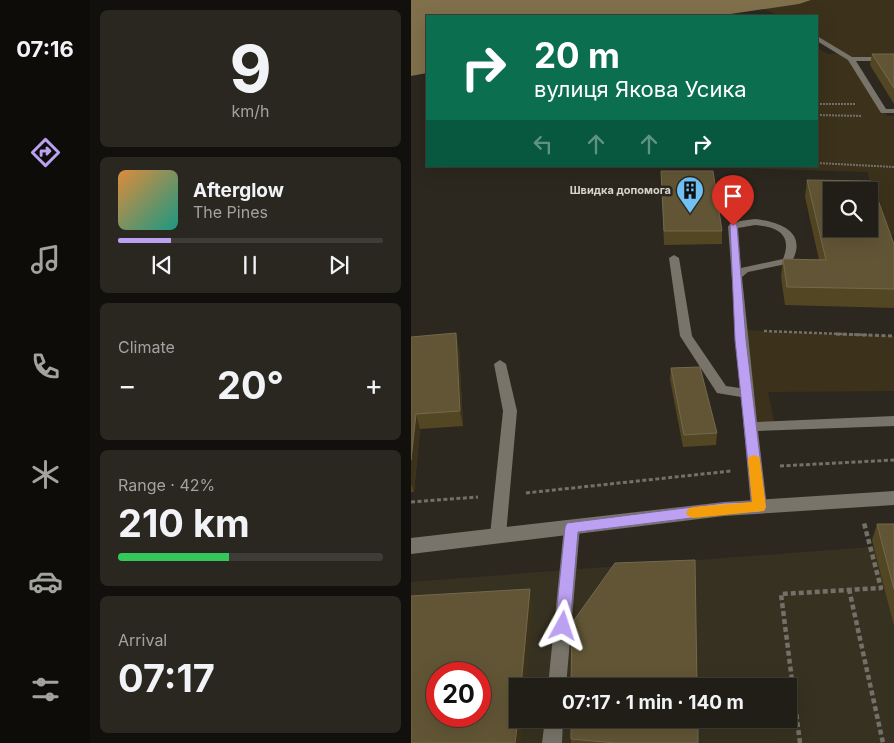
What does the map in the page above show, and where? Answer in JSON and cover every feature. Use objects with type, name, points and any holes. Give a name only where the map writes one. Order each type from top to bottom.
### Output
[{"type":"street","points":[[411,546],[724,509],[894,498]]},
{"type":"lane","points":[[818,39],[851,59],[882,108],[894,111]]},
{"type":"lane","points":[[851,59],[894,59]]},
{"type":"lane","points":[[736,277],[744,270],[787,261],[790,256],[792,243],[789,235],[782,229],[768,223],[742,222],[733,226],[736,277],[740,330],[759,507]]},
{"type":"lane","points":[[674,258],[686,336],[722,390],[746,393]]},
{"type":"lane","points":[[498,535],[510,411],[500,364]]},
{"type":"lane","points":[[751,427],[894,421]]},
{"type":"lane","points":[[558,678],[572,527]]},
{"type":"lane","points":[[552,743],[553,728]]},
{"type":"path","points":[[818,104],[882,108],[887,116],[818,116]]},
{"type":"path","points":[[818,163],[894,167]]},
{"type":"path","points":[[740,330],[894,336]]},
{"type":"path","points":[[411,502],[502,496],[786,465],[894,460]]},
{"type":"path","points":[[800,743],[781,594],[881,588],[857,500]]},
{"type":"path","points":[[867,538],[876,538]]},
{"type":"path","points":[[849,589],[883,743]]},
{"type":"shaded area","points":[[411,0],[811,0],[799,4],[724,15],[426,15],[426,73],[411,76]]},
{"type":"shaded area","points":[[811,0],[894,0],[894,59],[851,59],[887,116],[894,116],[894,235],[888,235],[878,205],[878,182],[870,182],[867,172],[706,167],[818,167],[818,49],[828,54],[840,53],[818,39],[818,15],[778,15],[764,9],[799,4]]},
{"type":"shaded area","points":[[740,330],[894,336],[894,391],[768,392],[775,426],[750,427]]},
{"type":"shaded area","points":[[883,546],[894,588],[894,743],[411,743],[411,582]]},
{"type":"building","points":[[872,54],[894,54],[894,88]]},
{"type":"building","name":"Швидка допомога","points":[[661,171],[713,171],[722,231],[664,231]]},
{"type":"building","points":[[807,180],[871,181],[823,182],[823,237],[878,237],[878,200],[894,244],[894,289],[787,287],[783,259],[826,260]]},
{"type":"building","points":[[456,333],[460,411],[416,414],[411,460],[411,337]]},
{"type":"building","points":[[700,367],[717,433],[684,435],[671,368]]},
{"type":"building","points":[[877,524],[894,524],[894,589]]},
{"type":"building","points":[[695,560],[697,678],[571,678],[572,623],[615,563]]},
{"type":"building","points":[[530,589],[522,678],[509,678],[509,728],[517,728],[515,743],[411,743],[411,596]]},
{"type":"building","points":[[571,728],[698,728],[698,743],[616,743],[571,739]]},
{"type":"slow traffic","points":[[693,513],[759,507],[754,460]]},
{"type":"place","name":"Швидка допомога","points":[[690,214]]},
{"type":"route","points":[[563,626],[572,527],[724,509],[759,507],[740,340],[733,226]]}]
